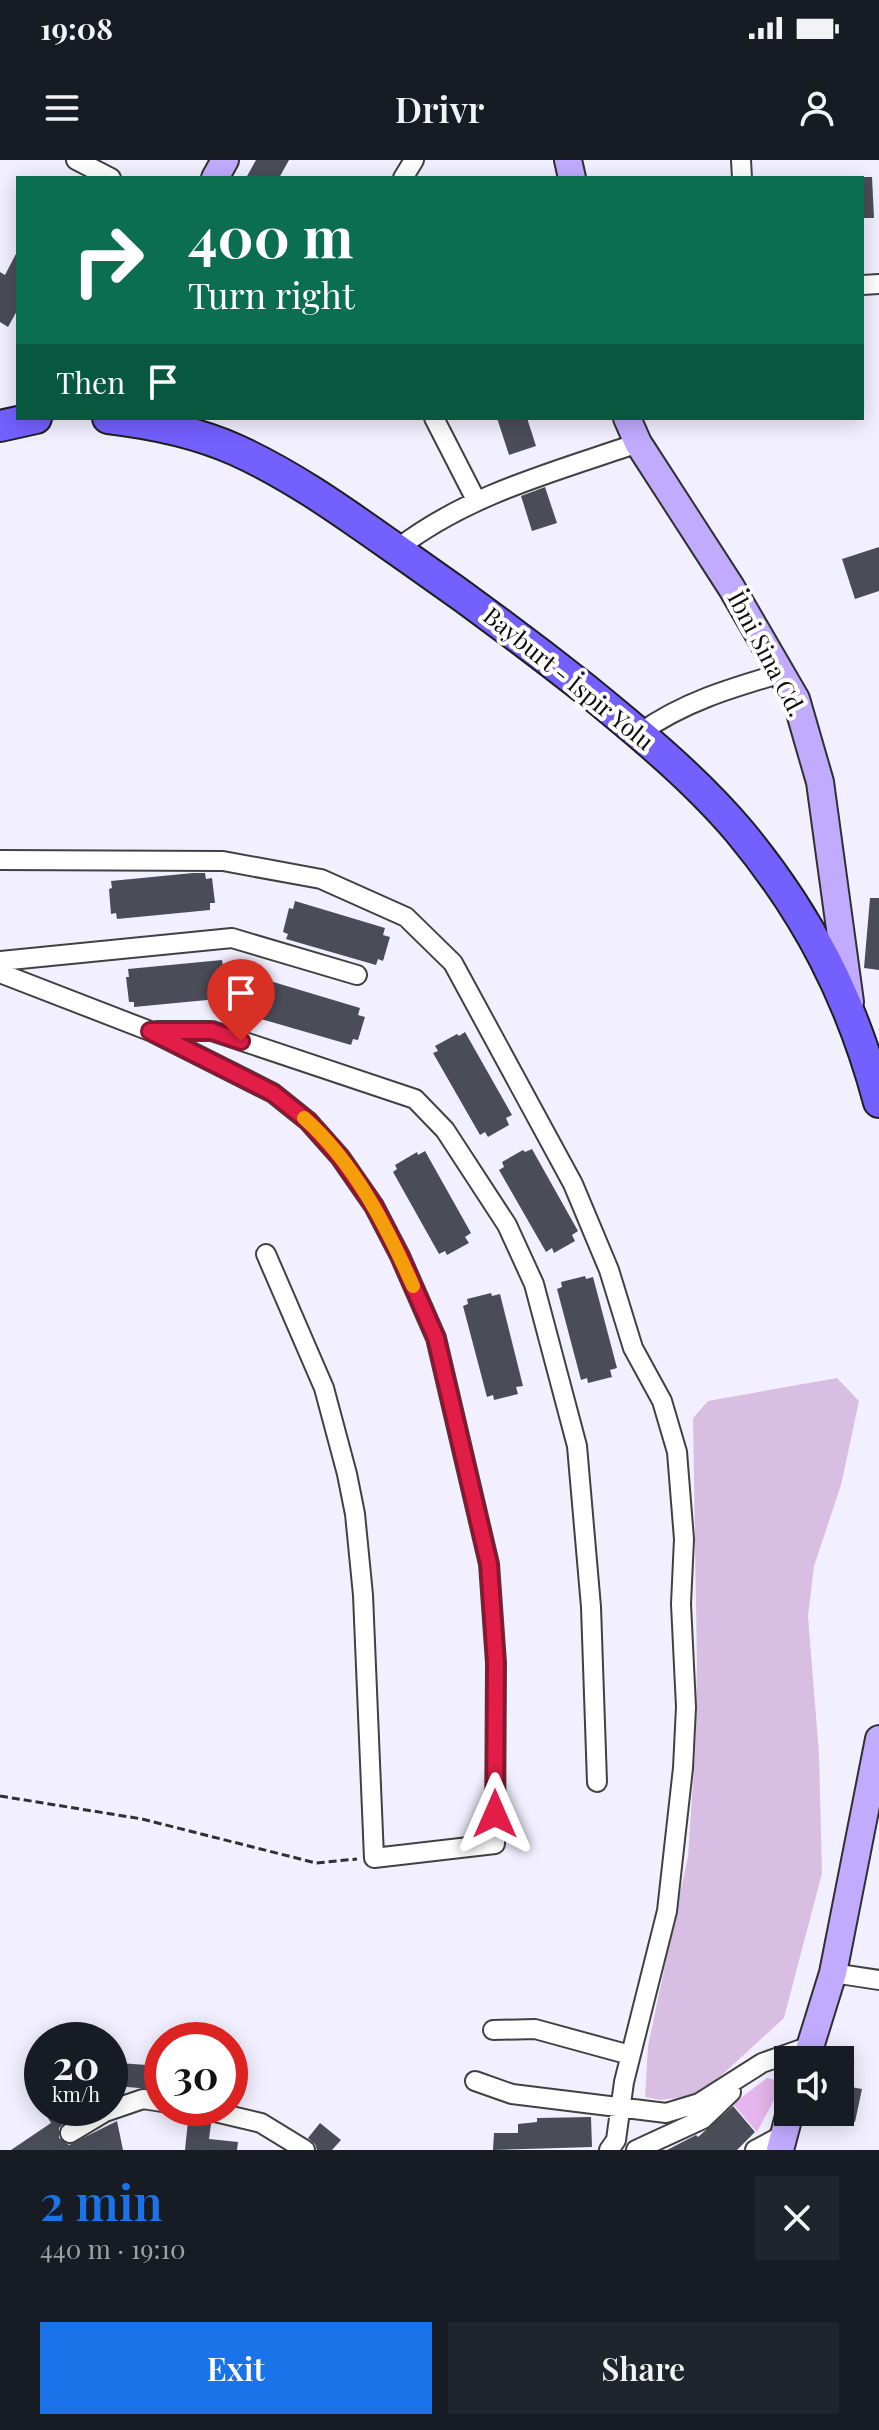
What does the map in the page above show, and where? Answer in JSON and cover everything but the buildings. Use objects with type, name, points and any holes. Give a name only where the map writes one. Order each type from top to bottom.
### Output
[{"type":"main road","points":[[0,426],[27,420]]},
{"type":"main road","name":"Bayburt - İspir Yolu","points":[[130,420],[164,423],[220,443],[270,466],[473,603],[640,733],[738,830],[815,937],[851,1011],[879,1102]]},
{"type":"main road","name":"İbni Sina Cd.","points":[[628,420],[638,443],[731,587],[796,699],[820,782],[851,1011]]},
{"type":"main road","points":[[810,2046],[833,1973],[879,1739]]},
{"type":"street","points":[[76,160],[107,176]]},
{"type":"street","points":[[435,420],[476,500]]},
{"type":"street","points":[[397,549],[421,530],[476,500],[638,443]]},
{"type":"street","points":[[640,733],[664,716],[696,700],[782,673]]},
{"type":"street","points":[[0,860],[223,861],[321,879],[406,917],[453,963],[573,1184],[609,1270],[633,1348],[662,1401],[677,1452],[684,1539],[681,1604],[686,1707],[683,1768],[667,1911],[630,2055],[616,2140],[609,2150]]},
{"type":"street","points":[[0,961],[232,938],[357,975]]},
{"type":"street","points":[[0,973],[150,1031],[273,1093],[308,1121],[340,1157],[374,1206],[436,1338],[489,1564],[496,1663],[495,1844],[374,1858],[363,1595],[355,1514],[341,1445],[324,1388],[266,1254]]},
{"type":"street","points":[[150,1031],[212,1031],[415,1099],[445,1130],[507,1225],[534,1284],[577,1446],[591,1607],[597,1782]]},
{"type":"street","points":[[833,1973],[879,1980]]},
{"type":"street","points":[[493,2030],[535,2029],[630,2055]]},
{"type":"street","points":[[475,2081],[512,2094],[666,2113],[699,2103],[762,2063],[774,2060]]},
{"type":"street","points":[[636,2150],[703,2119],[762,2063]]},
{"type":"street","points":[[70,2133],[105,2112],[144,2099]]},
{"type":"street","points":[[248,2120],[261,2123],[305,2150]]},
{"type":"street","points":[[755,2150],[784,2132]]},
{"type":"path","points":[[0,1796],[142,1819],[316,1863],[374,1858]]},
{"type":"shaded area","points":[[837,1378],[859,1401],[841,1485],[814,1566],[808,1616],[819,1754],[822,1873],[784,2018],[694,2096],[660,2100],[645,2097],[648,2046],[688,1856],[697,1664],[693,1418],[708,1401]]},
{"type":"shaded area","points":[[767,2078],[774,2080],[774,2100],[757,2132],[733,2104]]},
{"type":"slow traffic","points":[[304,1118],[340,1157],[374,1206],[413,1286]]},
{"type":"route","points":[[241,1041],[212,1031],[150,1031],[273,1093],[308,1121],[340,1157],[374,1206],[436,1338],[489,1564],[496,1663],[495,1814]]}]
